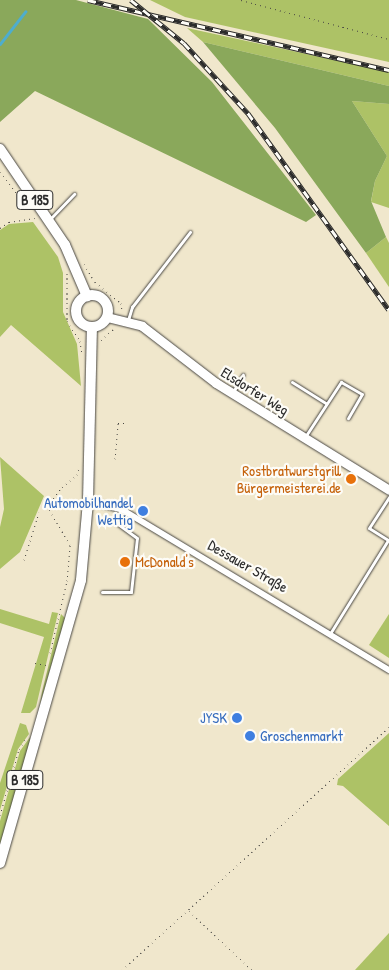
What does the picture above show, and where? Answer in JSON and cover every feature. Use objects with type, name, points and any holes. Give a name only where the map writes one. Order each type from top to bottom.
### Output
[{"type":"main road","name":"B 185","points":[[0,149],[44,221],[73,258],[87,296]]},
{"type":"main road","points":[[94,295],[104,300],[112,318],[92,327],[81,322],[76,312],[80,300],[94,295]]},
{"type":"main road","name":"B 185","points":[[0,863],[76,599],[88,501],[92,327]]},
{"type":"street","name":"Elsdorfer Weg","points":[[112,318],[128,321],[149,331],[232,394],[389,490]]},
{"type":"street","name":"Dessauer Straße","points":[[88,501],[121,509],[331,632],[389,670]]},
{"type":"lane","points":[[44,221],[74,194]]},
{"type":"lane","points":[[128,321],[132,307],[190,232]]},
{"type":"lane","points":[[232,394],[243,375]]},
{"type":"lane","points":[[292,382],[326,403]]},
{"type":"lane","points":[[305,438],[341,382],[362,394],[348,418]]},
{"type":"lane","points":[[331,632],[388,540],[369,528],[389,497]]},
{"type":"lane","points":[[102,592],[131,592],[136,538],[116,522]]},
{"type":"path","points":[[241,0],[389,39]]},
{"type":"path","points":[[0,172],[37,218],[44,221]]},
{"type":"path","points":[[0,228],[9,222],[37,218]]},
{"type":"path","points":[[79,256],[95,282],[121,303],[124,308],[112,318],[115,328],[102,340],[100,348]]},
{"type":"path","points":[[67,269],[67,321],[80,341],[82,359]]},
{"type":"path","points":[[115,459],[118,423],[124,423]]},
{"type":"path","points":[[35,663],[47,666],[67,582],[70,545],[47,506],[62,487],[77,475],[79,466]]},
{"type":"path","points":[[24,560],[39,512]]},
{"type":"path","points":[[70,545],[84,545]]},
{"type":"path","points":[[122,970],[389,727]]},
{"type":"path","points":[[0,815],[19,750],[30,735]]},
{"type":"path","points":[[188,910],[252,970]]},
{"type":"green space","points":[[0,0],[76,0],[148,19],[212,82],[316,215],[306,222],[35,91],[0,122]]},
{"type":"green space","points":[[150,0],[389,0],[389,62],[185,17]]},
{"type":"green space","points":[[187,28],[389,72],[389,86],[203,42]]},
{"type":"green space","points":[[203,42],[389,86],[389,104],[352,101],[387,156],[375,181],[371,201],[386,237],[366,253],[275,128]]},
{"type":"green space","points":[[352,101],[389,104],[389,208],[371,202],[375,181],[387,156]]},
{"type":"green space","points":[[33,222],[58,257],[63,273],[63,312],[77,344],[81,386],[11,325],[0,337],[0,230],[9,224]]},
{"type":"green space","points":[[386,237],[389,243],[389,287],[366,253]]},
{"type":"green space","points":[[0,457],[44,496],[20,552],[0,569],[0,527],[4,509]]},
{"type":"green space","points":[[0,609],[49,624],[52,612],[58,613],[36,707],[30,713],[21,713],[44,637],[0,623]]},
{"type":"green space","points":[[61,614],[65,618],[40,704],[42,692]]},
{"type":"green space","points":[[389,614],[389,658],[369,645]]},
{"type":"green space","points":[[20,723],[26,725],[29,734],[18,749],[0,810],[0,783]]},
{"type":"green space","points":[[389,733],[389,826],[343,786],[337,785],[338,779]]},
{"type":"green space","points":[[30,737],[31,743],[0,849],[0,821],[20,751]]},
{"type":"green space","points":[[389,933],[389,970],[355,970]]},
{"type":"waterway","points":[[0,44],[25,12]]},
{"type":"railway","points":[[88,0],[389,70]]},
{"type":"railway","points":[[131,0],[184,43],[248,113],[389,310]]},
{"type":"place","name":"Rostbratwurstgrill Bürgermeisterei.de","points":[[351,479]]},
{"type":"place","name":"Automobilhandel Wettig","points":[[143,511]]},
{"type":"place","name":"McDonald's","points":[[125,562]]},
{"type":"place","name":"JYSK","points":[[237,718]]},
{"type":"place","name":"Groschenmarkt","points":[[250,736]]}]
